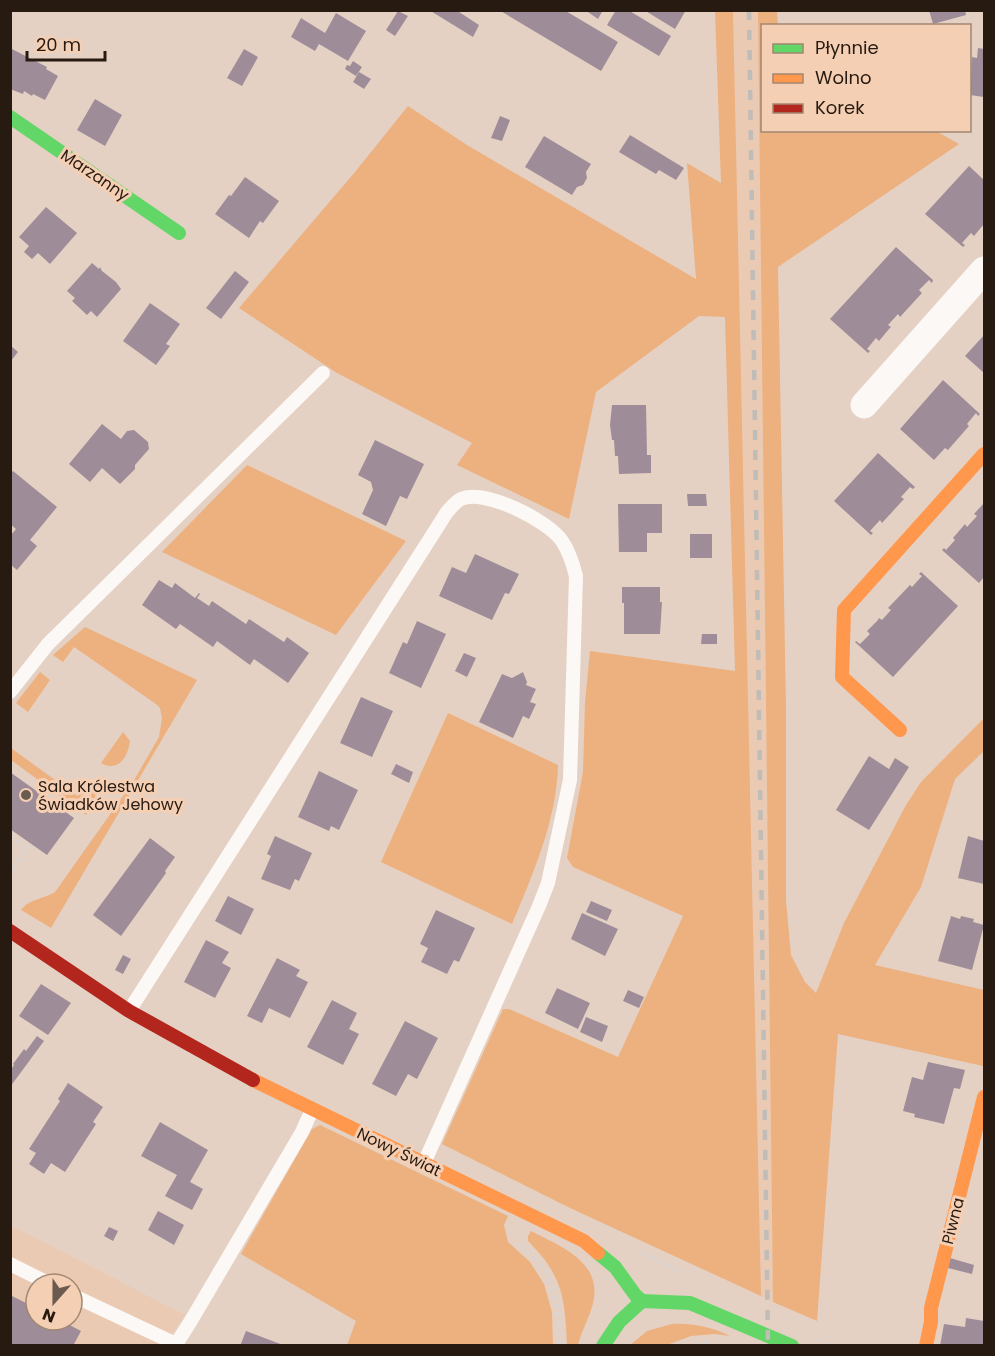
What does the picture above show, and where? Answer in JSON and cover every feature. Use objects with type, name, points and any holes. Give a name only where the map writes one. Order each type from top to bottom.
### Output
[{"type":"street","name":"Marzanny","points":[[10,117],[179,233]]},
{"type":"street","points":[[864,405],[984,270]]},
{"type":"street","points":[[900,730],[842,677],[844,610],[984,454]]},
{"type":"street","name":"Nowy Świat","points":[[10,931],[129,1011],[272,1090],[584,1241],[615,1267],[642,1301]]},
{"type":"street","name":"Piwna","points":[[926,1346],[932,1322],[931,1308],[984,1097]]},
{"type":"street","points":[[603,1346],[619,1322],[642,1301],[690,1303],[792,1346]]},
{"type":"lane","points":[[10,693],[48,644],[323,373]]},
{"type":"lane","points":[[129,1011],[447,512],[461,499],[477,497],[496,501],[546,524],[562,540],[571,558],[576,576],[570,780],[550,873],[539,906],[424,1163]]},
{"type":"lane","points":[[84,1301],[175,1345],[296,1142],[312,1110]]},
{"type":"lane","points":[[10,1264],[26,1272]]},
{"type":"path","points":[[10,875],[29,848],[13,834]]},
{"type":"path","points":[[518,1239],[520,1245],[540,1265],[548,1277],[558,1311],[559,1346]]},
{"type":"shaded area","points":[[715,11],[733,11],[761,1296],[570,1208],[442,1144],[503,1009],[509,1009],[618,1057],[683,916],[573,867],[567,858],[583,772],[585,703],[590,651],[735,671],[725,317],[699,316],[596,392],[569,519],[457,465],[472,443],[337,373],[239,308],[408,106],[467,145],[696,279],[687,163],[721,183]]},
{"type":"shaded area","points":[[733,11],[761,11],[773,1302],[754,1293]]},
{"type":"shaded area","points":[[758,11],[777,11],[778,24],[761,24],[761,132],[938,132],[959,144],[778,267],[786,707],[786,900],[791,955],[805,982],[816,993],[844,923],[906,805],[921,782],[984,718],[984,751],[955,779],[921,887],[875,965],[984,990],[983,1066],[838,1034],[817,1321],[773,1302]]},
{"type":"shaded area","points":[[247,465],[406,541],[336,635],[162,552]]},
{"type":"shaded area","points":[[85,627],[197,680],[51,928],[21,910],[32,901],[55,892],[133,782],[159,737],[162,718],[160,708],[156,704],[74,647],[63,662],[53,655]]},
{"type":"shaded area","points":[[40,672],[50,680],[28,712],[16,703]]},
{"type":"shaded area","points":[[448,713],[558,765],[557,785],[549,826],[536,866],[512,924],[381,862]]},
{"type":"shaded area","points":[[123,732],[130,741],[124,758],[117,765],[107,766],[101,763]]},
{"type":"shaded area","points":[[11,748],[77,796],[89,780],[95,789],[95,798],[86,815],[11,760]]},
{"type":"shaded area","points":[[320,1125],[508,1216],[504,1225],[508,1242],[530,1262],[544,1284],[552,1312],[553,1345],[347,1345],[356,1321],[241,1254],[312,1129]]},
{"type":"shaded area","points":[[10,1225],[185,1315],[164,1345],[11,1345]]},
{"type":"shaded area","points":[[531,1231],[569,1251],[588,1269],[593,1281],[594,1294],[591,1310],[578,1345],[567,1345],[560,1288],[549,1265],[528,1241]]},
{"type":"shaded area","points":[[672,1324],[702,1326],[730,1336],[715,1334],[691,1336],[667,1345],[629,1346],[647,1331]]},
{"type":"building","points":[[429,10],[456,10],[479,25],[473,37]]},
{"type":"building","points":[[499,10],[564,10],[618,42],[601,71]]},
{"type":"building","points":[[585,10],[603,10],[598,19]]},
{"type":"building","points":[[616,10],[628,10],[671,36],[659,56],[607,25]]},
{"type":"building","points":[[644,10],[686,10],[675,29]]},
{"type":"building","points":[[929,10],[965,10],[966,15],[933,24]]},
{"type":"building","points":[[398,11],[408,16],[395,36],[386,30]]},
{"type":"building","points":[[336,13],[366,31],[348,61],[319,44],[315,51],[291,37],[301,18],[325,33]]},
{"type":"building","points":[[10,48],[47,67],[46,69],[58,76],[45,100],[24,91],[23,94],[10,89]]},
{"type":"building","points":[[978,48],[984,49],[984,97],[971,95],[972,57],[977,58]]},
{"type":"building","points":[[244,49],[258,57],[242,86],[227,78]]},
{"type":"building","points":[[353,61],[362,67],[356,76],[345,69]]},
{"type":"building","points":[[359,72],[371,79],[364,89],[353,82]]},
{"type":"building","points":[[95,99],[122,115],[105,146],[77,130]]},
{"type":"building","points":[[500,116],[510,120],[502,141],[491,138]]},
{"type":"building","points":[[630,135],[684,168],[676,180],[659,170],[656,174],[619,152]]},
{"type":"building","points":[[544,136],[591,164],[586,172],[587,178],[583,185],[577,187],[572,195],[525,167]]},
{"type":"building","points":[[969,166],[984,180],[984,224],[974,236],[971,233],[962,243],[965,245],[963,247],[925,214]]},
{"type":"building","points":[[245,177],[279,201],[263,223],[260,221],[249,238],[215,214]]},
{"type":"building","points":[[46,207],[77,233],[50,264],[38,253],[32,259],[24,252],[29,246],[19,237]]},
{"type":"building","points":[[896,247],[933,280],[932,283],[929,280],[919,290],[922,293],[900,317],[898,314],[888,325],[891,327],[879,341],[876,338],[867,349],[870,351],[868,353],[830,319]]},
{"type":"building","points":[[92,263],[99,269],[100,267],[121,289],[97,317],[91,311],[87,315],[72,301],[75,298],[67,291]]},
{"type":"building","points":[[235,271],[249,282],[221,319],[206,308]]},
{"type":"building","points":[[150,303],[180,324],[166,344],[170,346],[156,365],[123,341]]},
{"type":"building","points":[[984,335],[984,373],[965,356]]},
{"type":"building","points":[[10,345],[18,352],[10,362]]},
{"type":"building","points":[[943,380],[980,414],[978,416],[976,413],[967,424],[969,426],[948,450],[945,448],[934,460],[900,429]]},
{"type":"building","points":[[612,405],[646,405],[647,455],[651,455],[651,473],[619,474],[618,456],[615,456],[610,425]]},
{"type":"building","points":[[102,424],[121,439],[127,431],[134,430],[148,442],[149,449],[135,465],[135,469],[120,484],[102,468],[90,482],[69,464]]},
{"type":"building","points":[[375,440],[424,464],[407,499],[400,496],[386,526],[362,514],[373,490],[371,482],[358,475]]},
{"type":"building","points":[[878,453],[915,487],[913,489],[910,487],[901,497],[904,499],[882,523],[880,520],[870,531],[873,533],[871,535],[834,501]]},
{"type":"building","points":[[13,471],[57,507],[30,540],[37,546],[17,570],[10,564],[10,536],[16,529],[10,524],[10,474]]},
{"type":"building","points":[[687,494],[706,494],[707,506],[688,506]]},
{"type":"building","points":[[984,503],[984,577],[979,583],[942,550],[944,548],[946,550],[965,524],[967,527],[977,516],[974,514]]},
{"type":"building","points":[[618,504],[662,504],[662,533],[647,533],[647,552],[619,552]]},
{"type":"building","points":[[690,534],[712,534],[712,558],[690,558]]},
{"type":"building","points":[[475,554],[519,574],[509,594],[505,593],[492,620],[439,596],[452,567],[466,573]]},
{"type":"building","points":[[921,572],[958,606],[893,677],[855,642],[860,644],[870,634],[867,631],[879,618],[882,620],[891,610],[888,608],[922,576],[919,574]]},
{"type":"building","points":[[159,580],[172,588],[175,583],[195,598],[199,593],[197,598],[209,606],[212,601],[246,624],[249,619],[284,642],[287,637],[309,653],[288,683],[254,659],[250,665],[217,641],[213,647],[180,624],[176,629],[142,605]]},
{"type":"building","points":[[622,587],[660,587],[660,602],[662,602],[660,634],[624,634]]},
{"type":"building","points":[[417,621],[446,634],[421,688],[389,673],[403,642],[407,644]]},
{"type":"building","points":[[702,634],[717,634],[717,644],[701,644]]},
{"type":"building","points":[[464,653],[476,658],[467,677],[455,671]]},
{"type":"building","points":[[523,672],[526,685],[536,689],[530,702],[536,704],[529,719],[523,716],[513,738],[479,722],[502,674],[512,678]]},
{"type":"building","points":[[361,697],[393,711],[372,757],[340,743]]},
{"type":"building","points":[[869,756],[889,769],[895,758],[909,767],[869,830],[836,810]]},
{"type":"building","points":[[396,764],[413,772],[409,783],[391,774]]},
{"type":"building","points":[[319,771],[358,790],[339,830],[331,826],[329,831],[298,817]]},
{"type":"building","name":"Sala Królestwa Świadków Jehowy","points":[[10,772],[74,818],[47,855],[10,829]]},
{"type":"building","points":[[275,836],[312,853],[299,881],[295,879],[290,890],[261,879],[271,856],[267,854]]},
{"type":"building","points":[[968,836],[984,841],[984,884],[958,878]]},
{"type":"building","points":[[150,838],[175,857],[121,936],[93,915]]},
{"type":"building","points":[[228,896],[254,909],[241,935],[215,921]]},
{"type":"building","points":[[591,901],[612,910],[607,921],[586,912]]},
{"type":"building","points":[[436,910],[475,928],[459,962],[454,960],[447,974],[421,962],[428,948],[420,944]]},
{"type":"building","points":[[582,913],[618,929],[605,956],[571,939]]},
{"type":"building","points":[[951,916],[960,919],[961,916],[974,919],[973,922],[984,925],[972,970],[938,961]]},
{"type":"building","points":[[206,940],[229,952],[222,963],[231,968],[215,998],[184,982]]},
{"type":"building","points":[[123,955],[131,959],[123,974],[115,970]]},
{"type":"building","points":[[277,958],[300,970],[296,976],[308,982],[290,1018],[269,1008],[262,1023],[247,1016]]},
{"type":"building","points":[[41,984],[71,1003],[48,1035],[19,1016]]},
{"type":"building","points":[[557,988],[590,1003],[578,1029],[545,1013]]},
{"type":"building","points":[[628,990],[644,997],[639,1008],[623,1001]]},
{"type":"building","points":[[332,1000],[357,1013],[349,1029],[359,1034],[343,1065],[307,1047]]},
{"type":"building","points":[[586,1017],[608,1026],[602,1042],[580,1032]]},
{"type":"building","points":[[405,1021],[438,1038],[417,1079],[408,1074],[396,1096],[372,1084]]},
{"type":"building","points":[[37,1036],[44,1041],[10,1087],[10,1071],[13,1064]]},
{"type":"building","points":[[928,1062],[965,1070],[960,1089],[954,1088],[944,1124],[914,1117],[915,1114],[903,1111],[912,1077],[923,1080]]},
{"type":"building","points":[[68,1083],[103,1107],[93,1122],[96,1124],[65,1172],[51,1163],[44,1174],[29,1164],[36,1153],[29,1149],[60,1101],[58,1099]]},
{"type":"building","points":[[160,1122],[208,1150],[190,1182],[203,1189],[192,1210],[165,1196],[177,1175],[141,1156]]},
{"type":"building","points":[[158,1211],[184,1225],[174,1245],[148,1230]]},
{"type":"building","points":[[109,1227],[118,1231],[113,1241],[104,1236]]},
{"type":"building","points":[[950,1258],[974,1265],[972,1274],[948,1268]]},
{"type":"building","points":[[10,1295],[24,1302],[24,1332],[80,1332],[73,1346],[10,1346]]},
{"type":"building","points":[[966,1318],[984,1321],[984,1346],[940,1346],[944,1324],[965,1327]]},
{"type":"building","points":[[246,1331],[283,1345],[283,1346],[240,1346]]},
{"type":"railway","points":[[749,10],[768,1346]]},
{"type":"traffic: fast","points":[[10,117],[179,233]]},
{"type":"traffic: fast","points":[[598,1253],[615,1267],[642,1301],[690,1303],[792,1346]]},
{"type":"traffic: fast","points":[[603,1346],[619,1322],[642,1301]]},
{"type":"traffic: slow","points":[[900,730],[842,677],[844,610],[984,454]]},
{"type":"traffic: slow","points":[[253,1080],[584,1241],[598,1253]]},
{"type":"traffic: slow","points":[[926,1346],[931,1322],[931,1308],[984,1097]]},
{"type":"traffic: jam","points":[[10,931],[129,1011],[253,1080]]},
{"type":"place","name":"Sala Królestwa Świadków Jehowy","points":[[26,795]]}]
